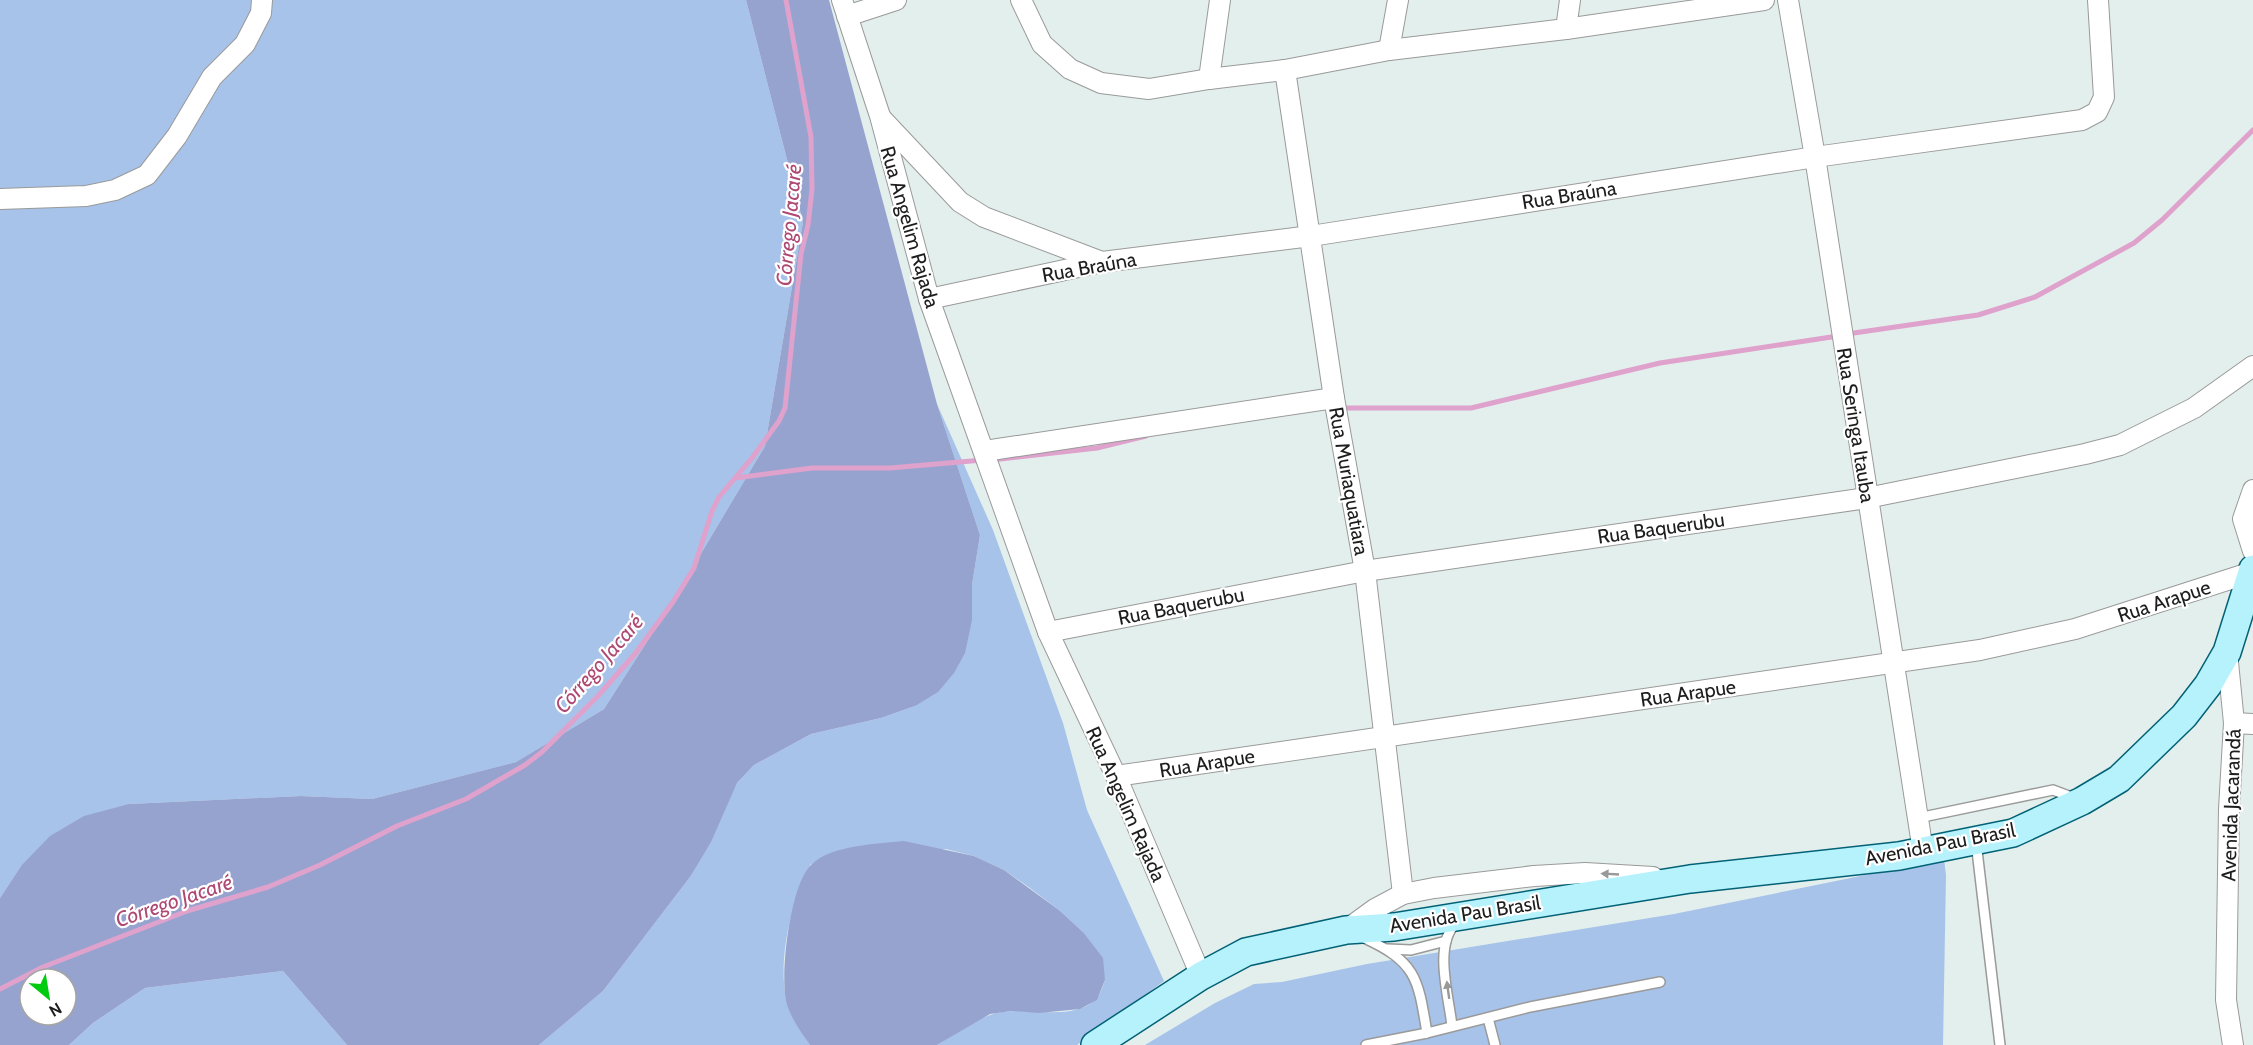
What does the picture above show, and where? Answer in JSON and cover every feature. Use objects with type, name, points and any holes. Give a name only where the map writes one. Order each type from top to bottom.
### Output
[{"type":"main road","name":"Avenida Jacarandá","points":[[2227,652],[2253,564]]},
{"type":"main road","name":"Avenida Pau Brasil","points":[[1095,1045],[1202,976],[1246,952],[1346,930],[1394,927],[1690,879],[1899,856],[2013,833],[2082,801],[2119,779],[2184,716],[2208,685],[2227,652]]},
{"type":"street","points":[[0,198],[86,196],[116,190],[147,175],[177,136],[212,77],[245,44],[261,13],[262,0]]},
{"type":"street","points":[[845,8],[896,0]]},
{"type":"street","points":[[1021,0],[1042,44],[1070,69],[1101,83],[1149,89],[1285,70],[1389,50],[1566,29],[1732,2],[1764,0]]},
{"type":"street","points":[[1209,79],[1220,0]]},
{"type":"street","points":[[1389,50],[1398,0]]},
{"type":"street","points":[[1566,29],[1570,0]]},
{"type":"street","name":"Rua Seringa Itauba","points":[[1788,0],[1815,157],[1923,850]]},
{"type":"street","name":"Rua Braúna","points":[[929,299],[1102,262],[1311,236],[1815,157],[2082,120],[2097,112],[2104,97],[2098,0]]},
{"type":"street","name":"Rua Angelim Rajada","points":[[845,8],[880,116],[929,299],[1048,632],[1116,776],[1202,976]]},
{"type":"street","name":"Rua Muriaquatiara","points":[[1285,70],[1336,407],[1365,571],[1403,894]]},
{"type":"street","points":[[880,116],[960,202],[984,217],[1102,262]]},
{"type":"street","name":"Rua Baquerubu","points":[[1048,632],[1365,571],[1867,498],[2085,454],[2120,445],[2194,408],[2253,366]]},
{"type":"street","points":[[987,459],[1336,407]]},
{"type":"street","points":[[2253,490],[2243,519],[2253,564]]},
{"type":"street","name":"Rua Arapue","points":[[1116,776],[1980,650],[2075,629],[2253,564]]},
{"type":"street","name":"Avenida Jacarandá","points":[[2227,652],[2243,724],[2229,809],[2226,1000],[2233,1045]]},
{"type":"street","name":"Avenida Pau Brasil","points":[[1346,930],[1375,909],[1403,894],[1434,888],[1534,876],[1584,873],[1690,879]]},
{"type":"lane","points":[[1918,818],[2053,790],[2082,801]]},
{"type":"lane","points":[[1976,840],[2000,1045]]},
{"type":"lane","points":[[1452,1026],[1443,953],[1449,930],[1464,915]]},
{"type":"lane","points":[[1346,930],[1388,949],[1409,968],[1420,994],[1427,1033]]},
{"type":"lane","points":[[1388,949],[1411,950],[1446,941]]},
{"type":"lane","points":[[1366,1045],[1530,1008],[1660,982]]},
{"type":"lane","points":[[1488,1018],[1495,1045]]},
{"type":"shaded area","points":[[0,0],[746,0],[803,222],[765,446],[671,604],[604,709],[516,762],[372,799],[301,796],[129,804],[21,866],[0,898]]},
{"type":"shaded area","points":[[746,0],[829,0],[937,404],[980,535],[972,585],[972,620],[965,653],[954,673],[938,692],[915,706],[881,718],[811,734],[754,765],[737,783],[711,842],[690,877],[603,991],[539,1045],[347,1045],[283,971],[145,988],[93,1023],[69,1045],[0,1045],[0,898],[21,866],[50,836],[84,816],[129,804],[301,796],[372,799],[516,762],[604,709],[671,604],[765,446],[803,222]]},
{"type":"shaded area","points":[[937,404],[993,530],[1063,723],[1087,810],[1164,981],[1077,1045],[937,1045],[970,1024],[990,1015],[1016,1011],[1072,1011],[1084,1007],[1097,998],[1105,980],[1083,932],[1059,910],[1004,870],[974,856],[946,849],[811,864],[792,912],[784,966],[786,1000],[796,1023],[810,1045],[539,1045],[603,991],[690,877],[737,783],[754,765],[811,734],[881,718],[915,706],[972,620],[972,585],[980,535]]},
{"type":"shaded area","points":[[904,841],[974,856],[1004,870],[1059,910],[1083,932],[1103,958],[1105,980],[1097,1000],[1080,1009],[1039,1013],[1011,1011],[990,1014],[937,1045],[810,1045],[790,1013],[784,988],[788,929],[804,874],[821,858],[843,849]]},
{"type":"shaded area","points":[[1944,859],[1946,875],[1943,1045],[1145,1045],[1215,1003],[1254,984],[1282,982],[1367,964],[1674,914]]},
{"type":"shaded area","points":[[283,971],[347,1045],[69,1045],[93,1023],[145,988]]},
{"type":"waterway","name":"Córrego Jacaré","points":[[0,989],[43,967],[187,911],[268,887],[320,865],[397,826],[466,799],[525,765],[542,752],[597,697],[635,654],[673,602],[694,568],[712,511],[719,497],[752,458],[779,421],[785,408],[801,254],[808,225],[812,189],[811,137],[786,0]]},
{"type":"waterway","points":[[1847,334],[1978,315],[2035,297],[2134,243],[2162,220],[2253,130]]},
{"type":"waterway","points":[[1339,408],[1471,408],[1660,363],[1838,336]]},
{"type":"waterway","points":[[992,460],[1097,448],[1146,436]]},
{"type":"waterway","points":[[736,478],[812,468],[890,468],[983,460]]}]
